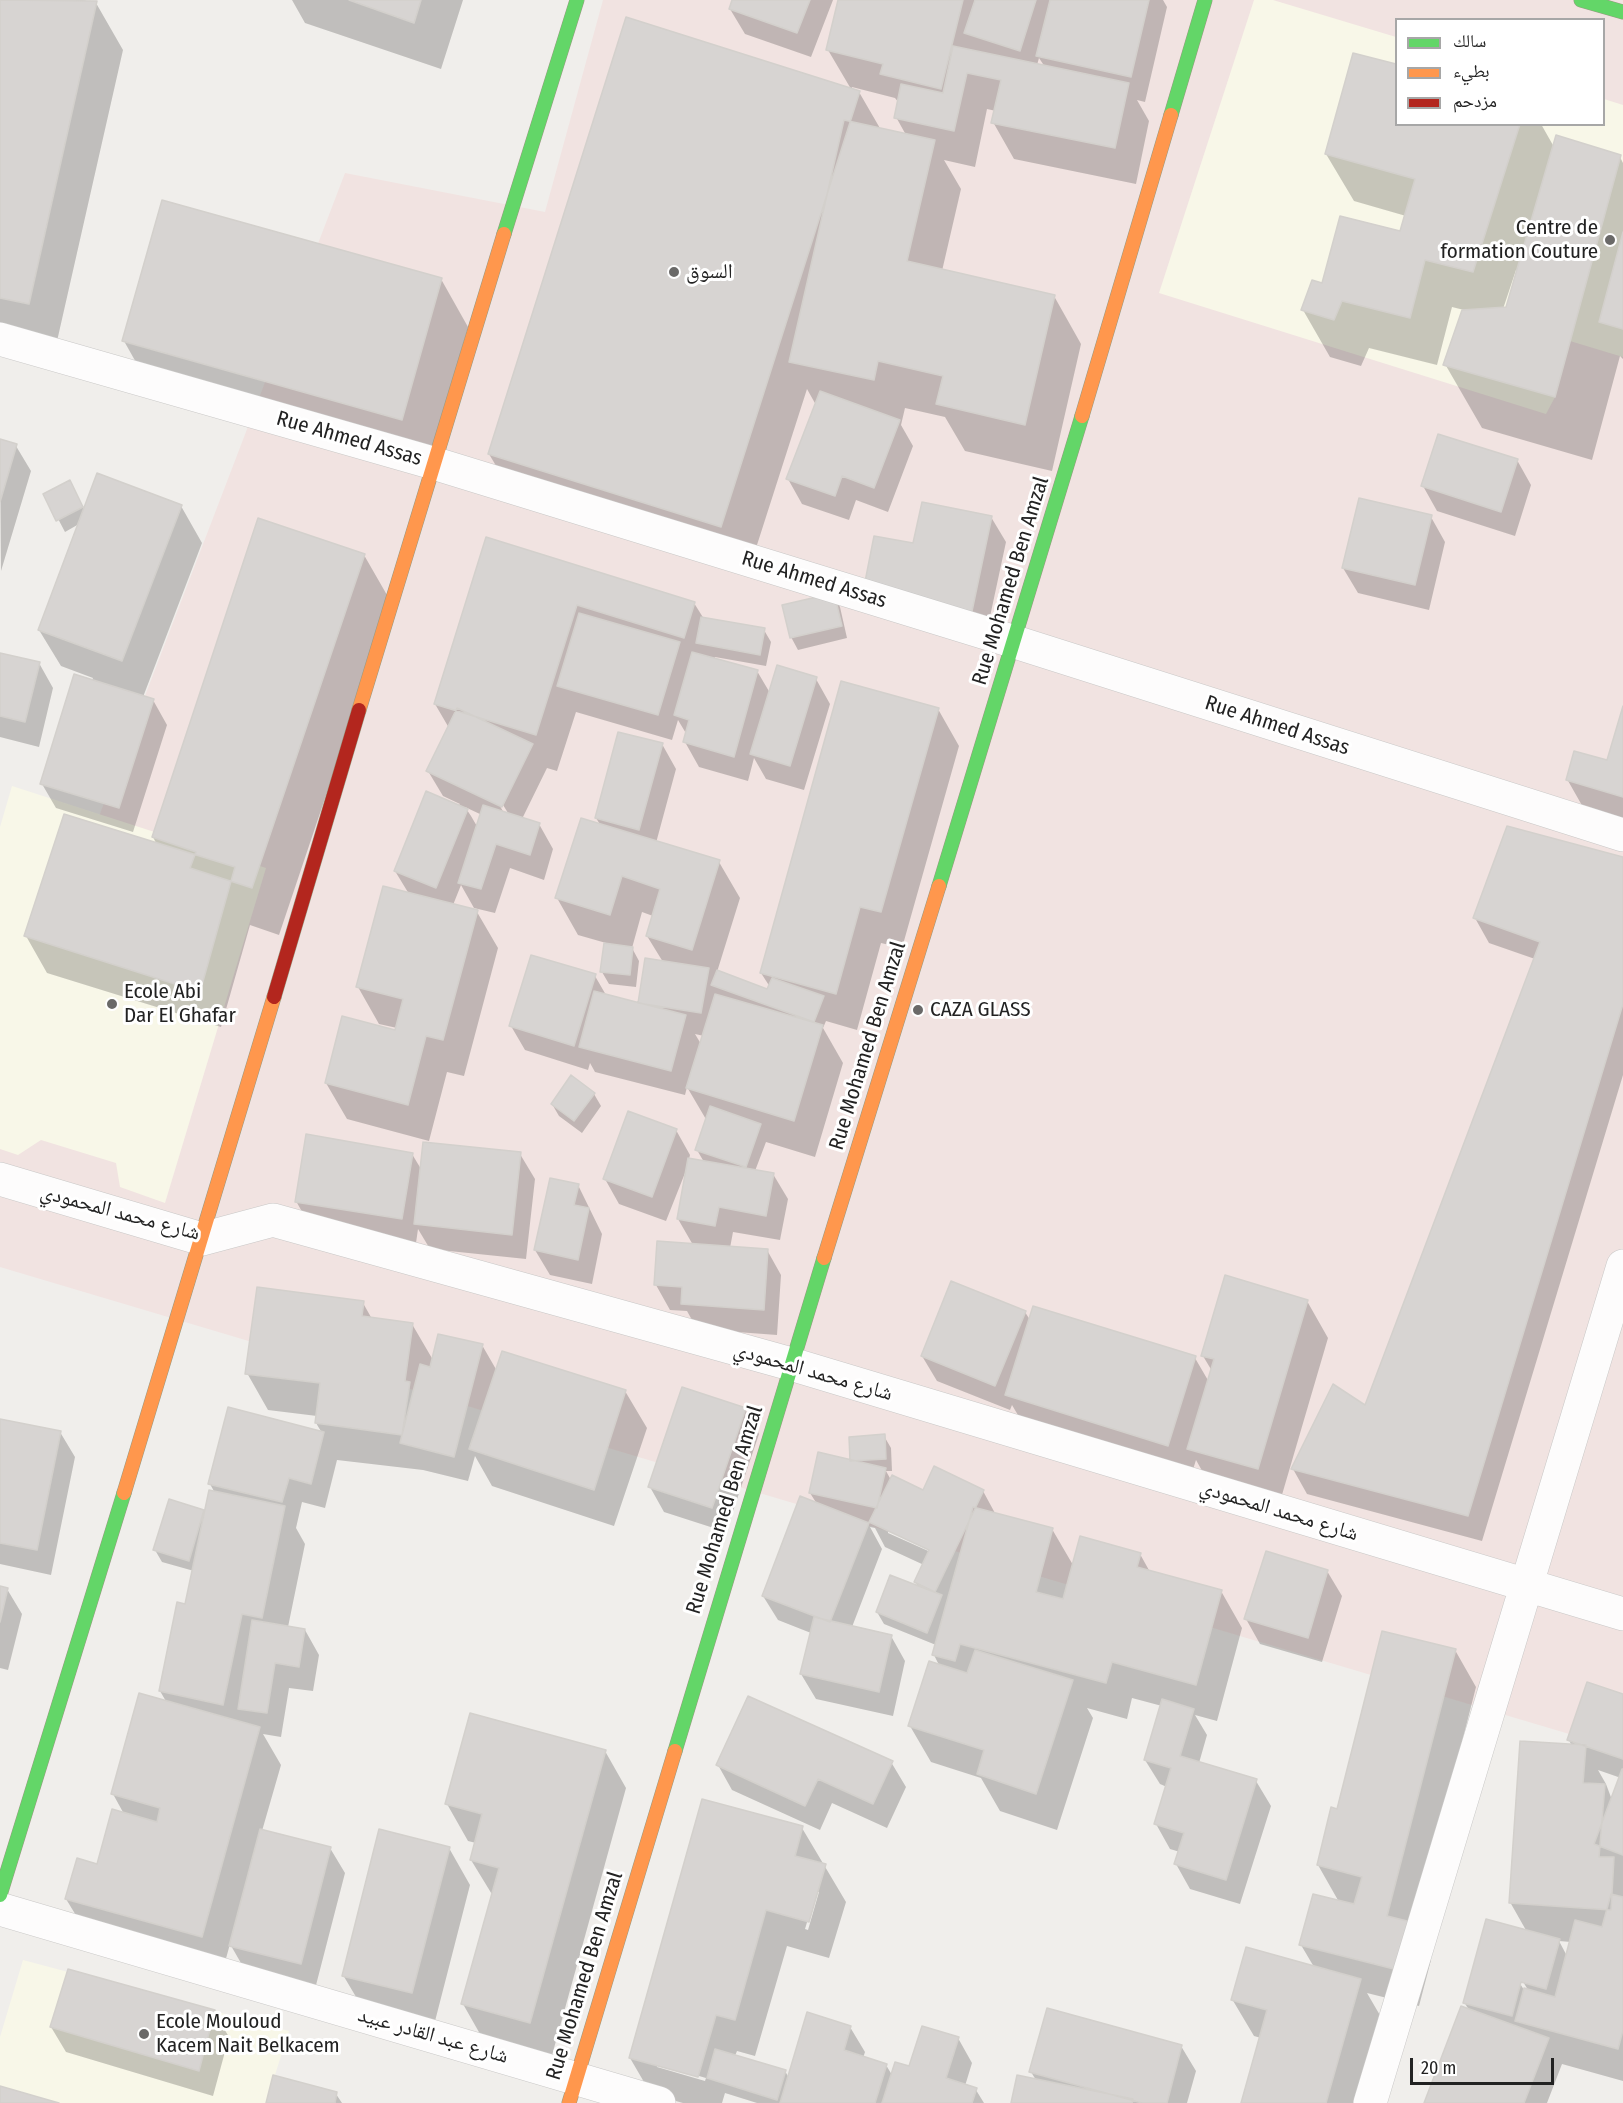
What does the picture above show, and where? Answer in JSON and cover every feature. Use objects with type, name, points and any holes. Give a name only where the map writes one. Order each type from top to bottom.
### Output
[{"type":"street","points":[[0,1895],[202,1239],[433,463],[577,0]]},
{"type":"street","name":"Rue Mohamed Ben Amzal","points":[[573,2090],[791,1364],[1015,642],[1205,0]]},
{"type":"street","points":[[1581,0],[1623,12]]},
{"type":"street","name":"Rue Ahmed Assas","points":[[0,339],[433,463],[1015,642],[1623,835]]},
{"type":"street","name":"شارع محمد المحمودي","points":[[0,1179],[202,1239],[273,1220],[791,1364],[1623,1614]]},
{"type":"street","points":[[1370,2103],[1623,1266]]},
{"type":"street","name":"شارع عبد القادر عبيد","points":[[0,1909],[573,2090],[659,2103]]},
{"type":"shaded area","points":[[603,0],[1623,0],[1623,1750],[0,1267],[0,1075],[345,173],[545,212]]},
{"type":"shaded area","points":[[1254,0],[1273,0],[1395,37],[1395,126],[1605,126],[1605,99],[1623,105],[1623,357],[1570,341],[1555,397],[1546,414],[1159,293]]},
{"type":"shaded area","name":"Ecole Abi Dar El Ghafar","points":[[12,786],[266,868],[165,1203],[120,1187],[116,1163],[41,1140],[18,1155],[0,1149],[0,827]]},
{"type":"shaded area","name":"Ecole Mouloud Kacem Nait Belkacem","points":[[23,1960],[289,2031],[266,2103],[0,2103],[0,2037]]},
{"type":"building","points":[[0,0],[97,1],[29,304],[0,298]]},
{"type":"building","points":[[349,0],[421,0],[414,23]]},
{"type":"building","points":[[732,0],[810,0],[797,33],[729,9]]},
{"type":"building","points":[[838,0],[963,0],[941,89],[880,74],[883,64],[826,50]]},
{"type":"building","points":[[975,0],[1036,0],[1020,51],[964,33]]},
{"type":"building","points":[[1050,0],[1149,0],[1131,77],[1036,56]]},
{"type":"building","name":"السوق","points":[[626,17],[860,91],[721,527],[488,454]]},
{"type":"building","points":[[953,46],[1129,83],[1115,148],[991,123],[1001,80],[967,73],[954,131],[894,118],[901,84],[943,93]]},
{"type":"building","points":[[1353,53],[1395,64],[1395,126],[1519,126],[1473,272],[1425,260],[1410,318],[1342,301],[1334,320],[1301,310],[1312,280],[1322,283],[1340,216],[1400,231],[1415,179],[1325,154]]},
{"type":"building","points":[[844,120],[935,140],[907,261],[1055,295],[1025,425],[936,404],[943,376],[878,361],[874,380],[789,362]]},
{"type":"building","points":[[1556,135],[1621,155],[1555,397],[1443,365],[1462,310],[1506,307]]},
{"type":"building","points":[[162,200],[442,278],[402,420],[122,341]]},
{"type":"building","points":[[1623,232],[1623,329],[1599,322]]},
{"type":"building","points":[[820,391],[900,420],[874,488],[842,476],[835,496],[786,479]]},
{"type":"building","points":[[1438,434],[1518,459],[1501,512],[1421,486]]},
{"type":"building","points":[[0,439],[17,444],[0,502]]},
{"type":"building","points":[[97,473],[182,505],[122,661],[38,630]]},
{"type":"building","points":[[70,480],[83,507],[56,521],[43,494]]},
{"type":"building","points":[[1359,498],[1432,515],[1415,585],[1342,568]]},
{"type":"building","points":[[922,502],[992,516],[971,616],[863,592],[874,536],[913,543]]},
{"type":"building","points":[[258,518],[365,554],[252,888],[190,868],[196,852],[152,837]]},
{"type":"building","points":[[486,537],[695,602],[684,638],[577,605],[536,735],[434,704]]},
{"type":"building","points":[[834,593],[842,626],[790,638],[782,605]]},
{"type":"building","points":[[579,613],[680,642],[658,715],[557,686]]},
{"type":"building","points":[[701,617],[765,628],[760,655],[696,643]]},
{"type":"building","points":[[692,652],[758,670],[734,757],[683,742],[689,720],[674,715]]},
{"type":"building","points":[[0,653],[40,662],[25,722],[0,716]]},
{"type":"building","points":[[777,665],[817,677],[790,766],[750,754]]},
{"type":"building","points":[[74,674],[154,699],[119,808],[40,784]]},
{"type":"building","points":[[841,681],[939,708],[881,912],[860,907],[836,994],[760,973]]},
{"type":"building","points":[[1623,706],[1623,797],[1566,780],[1574,751],[1607,760]]},
{"type":"building","points":[[457,708],[533,744],[502,807],[426,771]]},
{"type":"building","points":[[618,732],[663,743],[639,830],[595,818]]},
{"type":"building","points":[[426,791],[468,809],[436,888],[394,871]]},
{"type":"building","points":[[483,805],[540,823],[530,855],[496,844],[481,889],[458,883]]},
{"type":"building","points":[[64,814],[235,867],[200,992],[24,936]]},
{"type":"building","points":[[581,818],[720,860],[692,950],[646,936],[660,889],[622,876],[610,915],[555,898]]},
{"type":"building","points":[[1507,826],[1623,857],[1623,1004],[1468,1516],[1291,1469],[1333,1384],[1365,1405],[1540,942],[1473,918]]},
{"type":"building","points":[[383,886],[478,910],[443,1040],[426,1036],[408,1105],[325,1083],[342,1016],[395,1030],[403,999],[356,987]]},
{"type":"building","points":[[604,943],[633,947],[630,975],[600,972]]},
{"type":"building","points":[[531,955],[596,974],[574,1046],[509,1026]]},
{"type":"building","points":[[645,958],[709,968],[701,1013],[638,1003]]},
{"type":"building","points":[[717,970],[767,989],[772,978],[824,996],[814,1022],[711,985]]},
{"type":"building","points":[[594,991],[686,1015],[671,1071],[579,1047]]},
{"type":"building","points":[[715,994],[823,1025],[794,1121],[686,1088]]},
{"type":"building","points":[[571,1075],[595,1093],[574,1121],[551,1104]]},
{"type":"building","points":[[710,1106],[761,1124],[746,1167],[695,1150]]},
{"type":"building","points":[[628,1111],[677,1129],[652,1197],[603,1179]]},
{"type":"building","points":[[306,1134],[413,1153],[402,1219],[295,1202]]},
{"type":"building","points":[[423,1142],[521,1152],[512,1235],[414,1224]]},
{"type":"building","points":[[688,1158],[774,1173],[766,1216],[719,1207],[715,1226],[677,1219]]},
{"type":"building","points":[[550,1178],[579,1184],[574,1205],[589,1208],[578,1260],[534,1250]]},
{"type":"building","points":[[657,1241],[768,1249],[764,1310],[681,1304],[682,1287],[654,1285]]},
{"type":"building","points":[[1225,1275],[1308,1300],[1258,1469],[1187,1449],[1214,1359],[1201,1356]]},
{"type":"building","points":[[951,1281],[1026,1311],[995,1386],[921,1356]]},
{"type":"building","points":[[257,1287],[364,1301],[362,1316],[413,1323],[405,1381],[410,1382],[402,1435],[315,1423],[320,1383],[245,1374]]},
{"type":"building","points":[[1033,1306],[1196,1356],[1168,1446],[1005,1395]]},
{"type":"building","points":[[438,1334],[483,1344],[454,1457],[400,1443],[420,1364],[430,1367]]},
{"type":"building","points":[[502,1351],[626,1390],[594,1490],[469,1449]]},
{"type":"building","points":[[682,1387],[746,1408],[712,1508],[648,1487]]},
{"type":"building","points":[[228,1407],[324,1432],[311,1484],[289,1478],[282,1502],[208,1484]]},
{"type":"building","points":[[0,1419],[61,1431],[37,1550],[0,1543]]},
{"type":"building","points":[[885,1434],[886,1459],[850,1461],[849,1437]]},
{"type":"building","points":[[818,1452],[886,1468],[877,1508],[809,1493]]},
{"type":"building","points":[[934,1466],[984,1490],[935,1592],[914,1582],[929,1550],[869,1522],[892,1475],[923,1490]]},
{"type":"building","points":[[209,1490],[285,1506],[262,1618],[242,1614],[223,1705],[159,1691],[177,1602],[185,1604]]},
{"type":"building","points":[[800,1496],[869,1523],[830,1622],[762,1596]]},
{"type":"building","points":[[169,1499],[204,1510],[189,1561],[153,1550]]},
{"type":"building","points":[[973,1507],[1053,1528],[1036,1592],[1063,1599],[1080,1536],[1141,1553],[1137,1567],[1222,1590],[1196,1685],[1112,1662],[1106,1683],[960,1644],[955,1661],[932,1655]]},
{"type":"building","points":[[1266,1551],[1328,1570],[1308,1638],[1244,1619]]},
{"type":"building","points":[[890,1575],[942,1595],[927,1633],[876,1612]]},
{"type":"building","points":[[0,1586],[8,1588],[0,1622]]},
{"type":"building","points":[[814,1617],[892,1635],[879,1692],[800,1674]]},
{"type":"building","points":[[252,1620],[305,1629],[299,1667],[275,1663],[267,1713],[238,1709]]},
{"type":"building","points":[[1382,1631],[1456,1649],[1387,1916],[1411,1922],[1398,1970],[1299,1945],[1313,1894],[1354,1904],[1362,1877],[1317,1865],[1331,1807],[1337,1809]]},
{"type":"building","points":[[975,1650],[1073,1680],[1036,1794],[977,1774],[984,1750],[908,1726],[929,1661],[967,1673]]},
{"type":"building","points":[[1587,1682],[1623,1694],[1623,1759],[1567,1740]]},
{"type":"building","points":[[139,1693],[260,1727],[202,1937],[65,1899],[77,1858],[97,1864],[112,1809],[157,1822],[160,1808],[111,1794]]},
{"type":"building","points":[[748,1696],[893,1761],[873,1804],[818,1779],[805,1806],[716,1765]]},
{"type":"building","points":[[1162,1699],[1194,1709],[1180,1756],[1257,1779],[1226,1880],[1174,1864],[1184,1833],[1154,1824],[1171,1768],[1144,1760]]},
{"type":"building","points":[[470,1713],[606,1750],[530,2023],[461,2004],[499,1868],[470,1860],[482,1814],[445,1804]]},
{"type":"building","points":[[1520,1741],[1586,1745],[1583,1783],[1605,1784],[1599,1857],[1614,1857],[1611,1910],[1509,1903]]},
{"type":"building","points":[[1623,1769],[1623,1855],[1594,1844]]},
{"type":"building","points":[[702,1799],[803,1826],[795,1856],[826,1864],[809,1922],[766,1910],[735,2020],[716,2015],[698,2077],[629,2058]]},
{"type":"building","points":[[260,1829],[331,1847],[301,1964],[229,1946]]},
{"type":"building","points":[[379,1829],[450,1847],[412,1993],[342,1976]]},
{"type":"building","points":[[1611,1894],[1623,1897],[1623,2030],[1618,2049],[1515,2021],[1524,1988],[1555,1997],[1575,1920],[1602,1927]]},
{"type":"building","points":[[1486,1919],[1560,1939],[1546,1989],[1521,1982],[1512,2016],[1463,2003]]},
{"type":"building","points":[[1246,1947],[1361,1979],[1326,2103],[1241,2103],[1267,2010],[1231,2000]]},
{"type":"building","points":[[68,1969],[215,2010],[199,2071],[50,2027]]},
{"type":"building","points":[[1461,2006],[1549,2038],[1524,2103],[1424,2103]]},
{"type":"building","points":[[1047,2008],[1182,2045],[1167,2103],[1142,2103],[1029,2072]]},
{"type":"building","points":[[807,2012],[851,2026],[844,2050],[887,2064],[875,2103],[780,2103]]},
{"type":"building","points":[[922,2026],[959,2037],[946,2078],[977,2088],[972,2103],[882,2103],[895,2062],[909,2066]]},
{"type":"building","points":[[715,2049],[786,2070],[777,2100],[707,2078]]},
{"type":"building","points":[[273,2075],[337,2092],[335,2103],[266,2103]]},
{"type":"building","points":[[1017,2075],[1133,2099],[1132,2103],[1011,2103]]},
{"type":"building","points":[[0,2086],[45,2099],[59,2103],[0,2103]]},
{"type":"traffic: fast","points":[[504,234],[577,0]]},
{"type":"traffic: fast","points":[[1171,115],[1205,0]]},
{"type":"traffic: fast","points":[[1581,0],[1623,12]]},
{"type":"traffic: fast","points":[[939,886],[1082,416]]},
{"type":"traffic: fast","points":[[675,1751],[824,1258]]},
{"type":"traffic: fast","points":[[0,1895],[124,1493]]},
{"type":"traffic: slow","points":[[1082,416],[1171,115]]},
{"type":"traffic: slow","points":[[359,710],[504,234]]},
{"type":"traffic: slow","points":[[824,1258],[939,886]]},
{"type":"traffic: slow","points":[[124,1493],[274,997]]},
{"type":"traffic: slow","points":[[569,2103],[675,1751]]},
{"type":"traffic: jam","points":[[274,997],[359,710]]},
{"type":"place","name":"Centre de formation Couture","points":[[1610,240]]},
{"type":"place","name":"السوق","points":[[674,272]]},
{"type":"place","name":"Ecole Abi Dar El Ghafar","points":[[112,1004]]},
{"type":"place","name":"CAZA GLASS","points":[[918,1010]]},
{"type":"place","name":"Ecole Mouloud Kacem Nait Belkacem","points":[[144,2034]]}]
